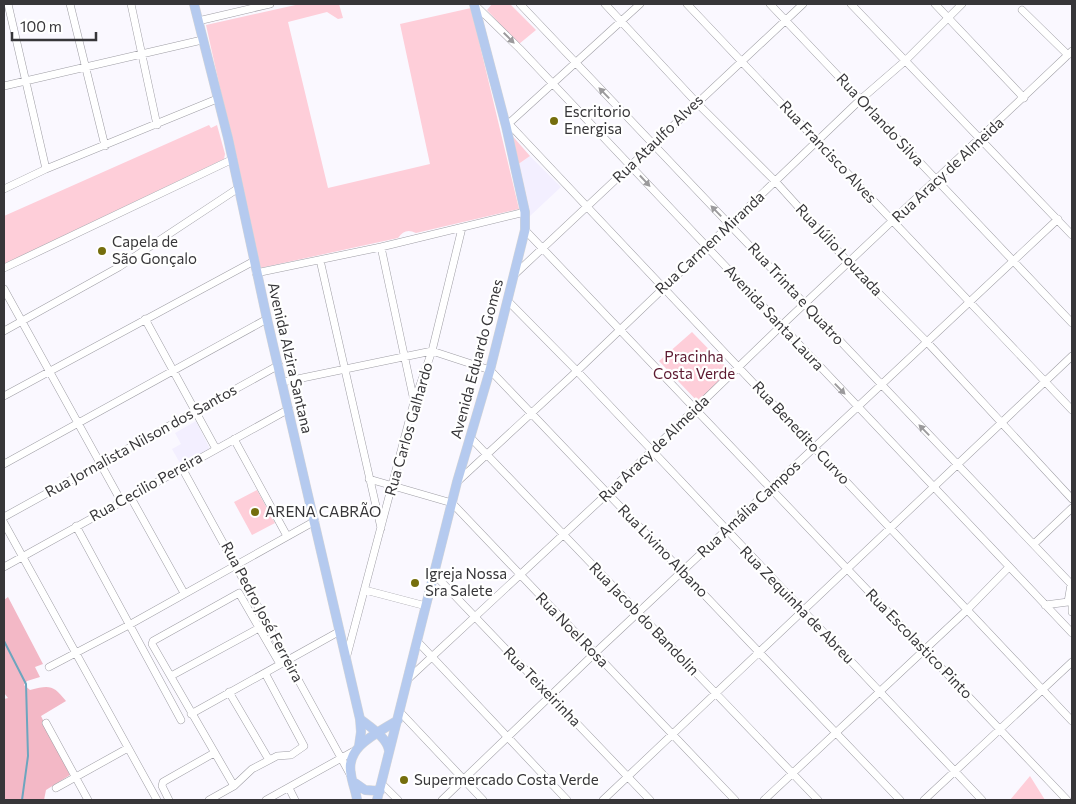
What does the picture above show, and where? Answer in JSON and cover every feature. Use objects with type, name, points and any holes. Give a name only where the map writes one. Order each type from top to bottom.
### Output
[{"type":"main road","name":"Avenida Alzira Santana","points":[[194,4],[232,160],[266,319],[283,382],[360,719],[361,737],[350,763],[357,800]]},
{"type":"main road","name":"Avenida Eduardo Gomes","points":[[380,792],[457,482],[490,370],[525,230],[525,212],[507,125],[474,4]]},
{"type":"main road","points":[[356,748],[399,716]]},
{"type":"main road","points":[[360,719],[388,746],[389,754]]},
{"type":"main road","points":[[353,779],[365,790],[380,792]]},
{"type":"street","points":[[8,4],[46,169]]},
{"type":"street","points":[[70,4],[105,146]]},
{"type":"street","points":[[130,4],[157,125]]},
{"type":"street","points":[[198,21],[270,4]]},
{"type":"street","name":"Avenida Santa Laura","points":[[474,4],[630,165],[1072,633]]},
{"type":"street","name":"Rua Trinta e Quatro","points":[[520,4],[806,303],[880,385],[1072,584]]},
{"type":"street","name":"Rua Júlio Louzada","points":[[605,4],[696,102],[775,181],[849,263],[927,342],[1072,499]]},
{"type":"street","points":[[507,125],[640,4]]},
{"type":"street","name":"Rua Francisco Alves","points":[[687,4],[1072,410]]},
{"type":"street","name":"Rua Orlando Silva","points":[[770,4],[1012,262],[1072,323]]},
{"type":"street","name":"Rua Ataulfo Alves","points":[[514,275],[696,102],[803,4]]},
{"type":"street","points":[[852,4],[1072,235]]},
{"type":"street","points":[[935,4],[1024,98]]},
{"type":"street","name":"Rua Carmen Miranda","points":[[457,482],[577,371],[663,286],[818,142],[860,100],[950,19],[962,4]]},
{"type":"street","points":[[1022,10],[1070,53]]},
{"type":"street","points":[[4,86],[202,40]]},
{"type":"street","name":"Rua Aracy de Almeida","points":[[408,679],[608,493],[781,326],[894,222],[1070,53]]},
{"type":"street","points":[[4,189],[46,169],[217,99]]},
{"type":"street","name":"Rua Benedito Curvo","points":[[507,125],[663,286],[1072,721]]},
{"type":"street","points":[[4,268],[232,160]]},
{"type":"street","points":[[4,331],[119,267],[237,188]]},
{"type":"street","points":[[256,273],[381,247],[525,212]]},
{"type":"street","name":"Rua Amália Campos","points":[[442,800],[726,530],[1058,219]]},
{"type":"street","name":"Rua Carlos Galhardo","points":[[346,659],[382,529],[414,402],[432,351],[462,228]]},
{"type":"street","name":"Rua Escolastico Pinto","points":[[525,230],[1067,800]]},
{"type":"street","points":[[381,247],[414,402]]},
{"type":"street","points":[[4,396],[254,260]]},
{"type":"street","points":[[320,260],[369,480],[382,529]]},
{"type":"street","points":[[4,289],[121,502]]},
{"type":"street","name":"Rua Zequinha de Abreu","points":[[508,301],[577,371],[982,800]]},
{"type":"street","points":[[4,464],[266,319]]},
{"type":"street","points":[[145,320],[216,448]]},
{"type":"street","name":"Rua Livino Albano","points":[[283,382],[432,351],[490,370],[900,800]]},
{"type":"street","points":[[603,800],[674,736],[1072,356]]},
{"type":"street","name":"Rua Jornalista Nilson dos Santos","points":[[4,517],[278,365]]},
{"type":"street","name":"Rua Cecilio Pereira","points":[[4,567],[288,409]]},
{"type":"street","name":"Rua Jacob do Bandolin","points":[[470,437],[818,800]]},
{"type":"street","points":[[234,439],[287,536]]},
{"type":"street","name":"Rua Pedro José Ferreira","points":[[182,468],[353,779]]},
{"type":"street","points":[[369,480],[452,503]]},
{"type":"street","points":[[130,496],[184,594]]},
{"type":"street","name":"Rua Noel Rosa","points":[[452,503],[735,800]]},
{"type":"street","points":[[1034,544],[1072,508]]},
{"type":"street","points":[[49,667],[129,625],[315,520]]},
{"type":"street","points":[[4,522],[157,800]]},
{"type":"street","points":[[76,526],[182,720]]},
{"type":"street","points":[[764,800],[967,610],[1009,567]]},
{"type":"street","name":"Rua Teixeirinha","points":[[434,574],[650,800]]},
{"type":"street","points":[[1072,584],[1072,612]]},
{"type":"street","points":[[365,590],[426,606]]},
{"type":"street","points":[[234,786],[152,644],[155,638],[236,594],[242,595],[280,664]]},
{"type":"street","points":[[1045,605],[1071,605]]},
{"type":"street","points":[[170,676],[261,627]]},
{"type":"street","points":[[191,714],[340,631]]},
{"type":"street","points":[[418,642],[567,800]]},
{"type":"street","points":[[924,800],[1072,662]]},
{"type":"street","points":[[209,800],[234,786],[244,774],[280,755],[291,755],[304,746],[265,673]]},
{"type":"street","points":[[229,692],[269,760]]},
{"type":"street","points":[[399,716],[483,800]]},
{"type":"street","points":[[46,723],[88,800]]},
{"type":"street","points":[[56,788],[128,748]]},
{"type":"street","points":[[266,800],[356,748]]},
{"type":"street","points":[[169,800],[162,786],[163,782],[214,753]]},
{"type":"street","points":[[289,788],[295,800]]},
{"type":"street","points":[[380,792],[392,794],[398,800]]},
{"type":"shaded area","points":[[530,156],[561,187],[530,216],[517,165]]},
{"type":"shaded area","points":[[196,421],[210,449],[181,465],[172,449],[181,444],[175,433]]},
{"type":"shaded area","points":[[8,597],[43,664],[35,667],[40,677],[27,681],[24,685],[30,690],[42,687],[54,689],[66,701],[41,716],[70,775],[46,790],[44,800],[4,800],[4,699],[8,698],[4,693],[4,600]]},
{"type":"green space","points":[[300,4],[339,4],[343,18],[338,19],[327,12],[288,22],[328,188],[430,164],[400,24],[471,8],[519,209],[416,233],[406,231],[398,238],[260,268],[206,25]]},
{"type":"green space","points":[[492,4],[510,4],[536,30],[519,44],[487,10]]},
{"type":"green space","points":[[209,125],[211,128],[217,125],[225,154],[224,159],[4,264],[4,216]]},
{"type":"green space","points":[[509,132],[530,156],[517,165]]},
{"type":"green space","name":"Pracinha Costa Verde","points":[[692,332],[730,371],[698,402],[659,361]]},
{"type":"green space","name":"ARENA CABRÃO","points":[[257,490],[275,523],[252,535],[234,502]]},
{"type":"green space","points":[[1030,776],[1045,800],[1010,800]]},
{"type":"waterway","points":[[4,641],[26,684],[28,756],[22,800]]},
{"type":"place","name":"Escritorio Energisa","points":[[554,121]]},
{"type":"place","name":"Capela de São Gonçalo","points":[[102,251]]},
{"type":"place","name":"ARENA CABRÃO","points":[[255,512]]},
{"type":"place","name":"Igreja Nossa Sra Salete","points":[[415,583]]},
{"type":"place","name":"Supermercado Costa Verde","points":[[404,780]]}]
